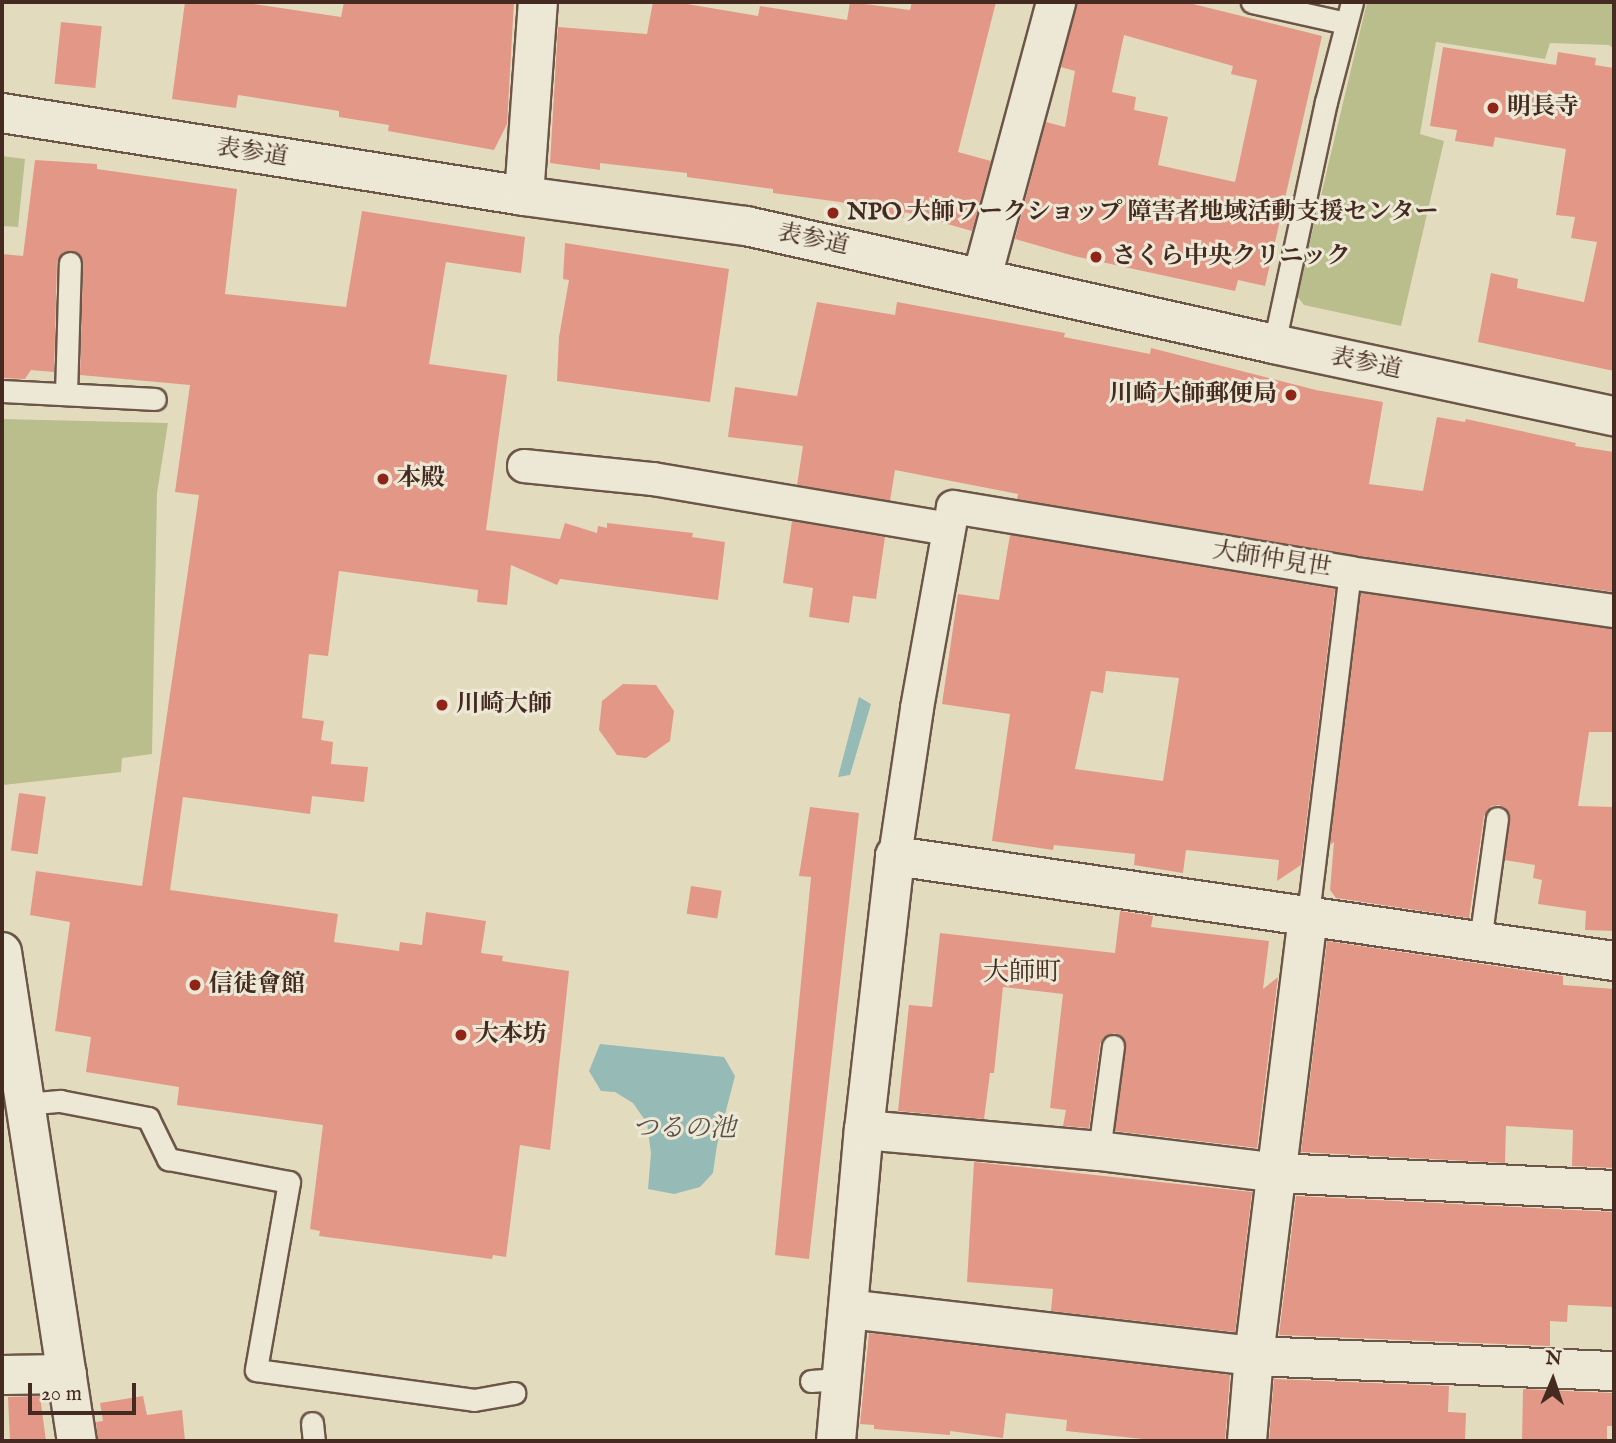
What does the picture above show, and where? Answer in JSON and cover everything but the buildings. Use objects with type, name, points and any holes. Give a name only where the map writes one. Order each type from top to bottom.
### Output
[{"type":"street","points":[[524,196],[538,2]]},
{"type":"street","points":[[982,277],[1056,2]]},
{"type":"street","name":"表参道","points":[[2,113],[524,196],[747,226],[1274,344],[1614,416]]},
{"type":"street","points":[[524,466],[653,480],[948,529],[916,708],[895,856],[864,1130],[848,1309],[826,1380],[836,1441]]},
{"type":"street","name":"大師仲見世","points":[[948,529],[953,507],[1350,573],[1614,611]]},
{"type":"street","points":[[895,856],[1308,914],[1614,961]]},
{"type":"street","points":[[1247,1441],[1254,1356],[1308,914]]},
{"type":"street","points":[[2,952],[13,1104],[67,1374],[77,1441]]},
{"type":"street","points":[[864,1130],[1099,1151],[1278,1173],[1614,1190]]},
{"type":"street","points":[[848,1309],[1254,1356],[1614,1371]]},
{"type":"street","points":[[2,1375],[67,1374]]},
{"type":"lane","points":[[1252,2],[1346,23]]},
{"type":"lane","points":[[1274,344],[1352,2]]},
{"type":"lane","points":[[65,394],[70,263]]},
{"type":"lane","points":[[2,391],[155,399]]},
{"type":"lane","points":[[1308,914],[1350,573]]},
{"type":"lane","points":[[1480,941],[1497,818]]},
{"type":"lane","points":[[1099,1151],[1113,1046]]},
{"type":"lane","points":[[13,1104],[60,1101],[148,1118],[168,1159],[289,1182],[256,1370],[474,1400],[514,1393]]},
{"type":"green space","points":[[1367,2],[1614,2],[1614,49],[1609,45],[1550,43],[1545,59],[1436,42],[1420,134],[1444,141],[1401,326],[1304,305],[1297,296]]},
{"type":"green space","points":[[2,156],[25,159],[18,227],[2,226]]},
{"type":"green space","points":[[2,419],[168,423],[157,493],[152,754],[122,758],[121,772],[3,785]]},
{"type":"water","points":[[859,697],[871,704],[850,775],[838,777]]},
{"type":"water","name":"つるの池","points":[[600,1044],[724,1057],[735,1076],[717,1145],[713,1173],[700,1187],[674,1194],[648,1189],[651,1153],[647,1123],[633,1103],[615,1092],[601,1091],[589,1071]]},
{"type":"place","name":"明長寺","points":[[1493,108]]},
{"type":"place","name":"NPO 大師ワークショップ 障害者地域活動支援センター","points":[[833,213]]},
{"type":"place","name":"さくら中央クリニック","points":[[1096,257]]},
{"type":"place","name":"川崎大師郵便局","points":[[1291,395]]},
{"type":"place","name":"本殿","points":[[383,479]]},
{"type":"place","name":"川崎大師","points":[[442,705]]},
{"type":"place","name":"信徒會館","points":[[195,985]]},
{"type":"place","name":"大本坊","points":[[461,1035]]},
{"type":"district","name":"大師町","points":[[1022,973]]}]
